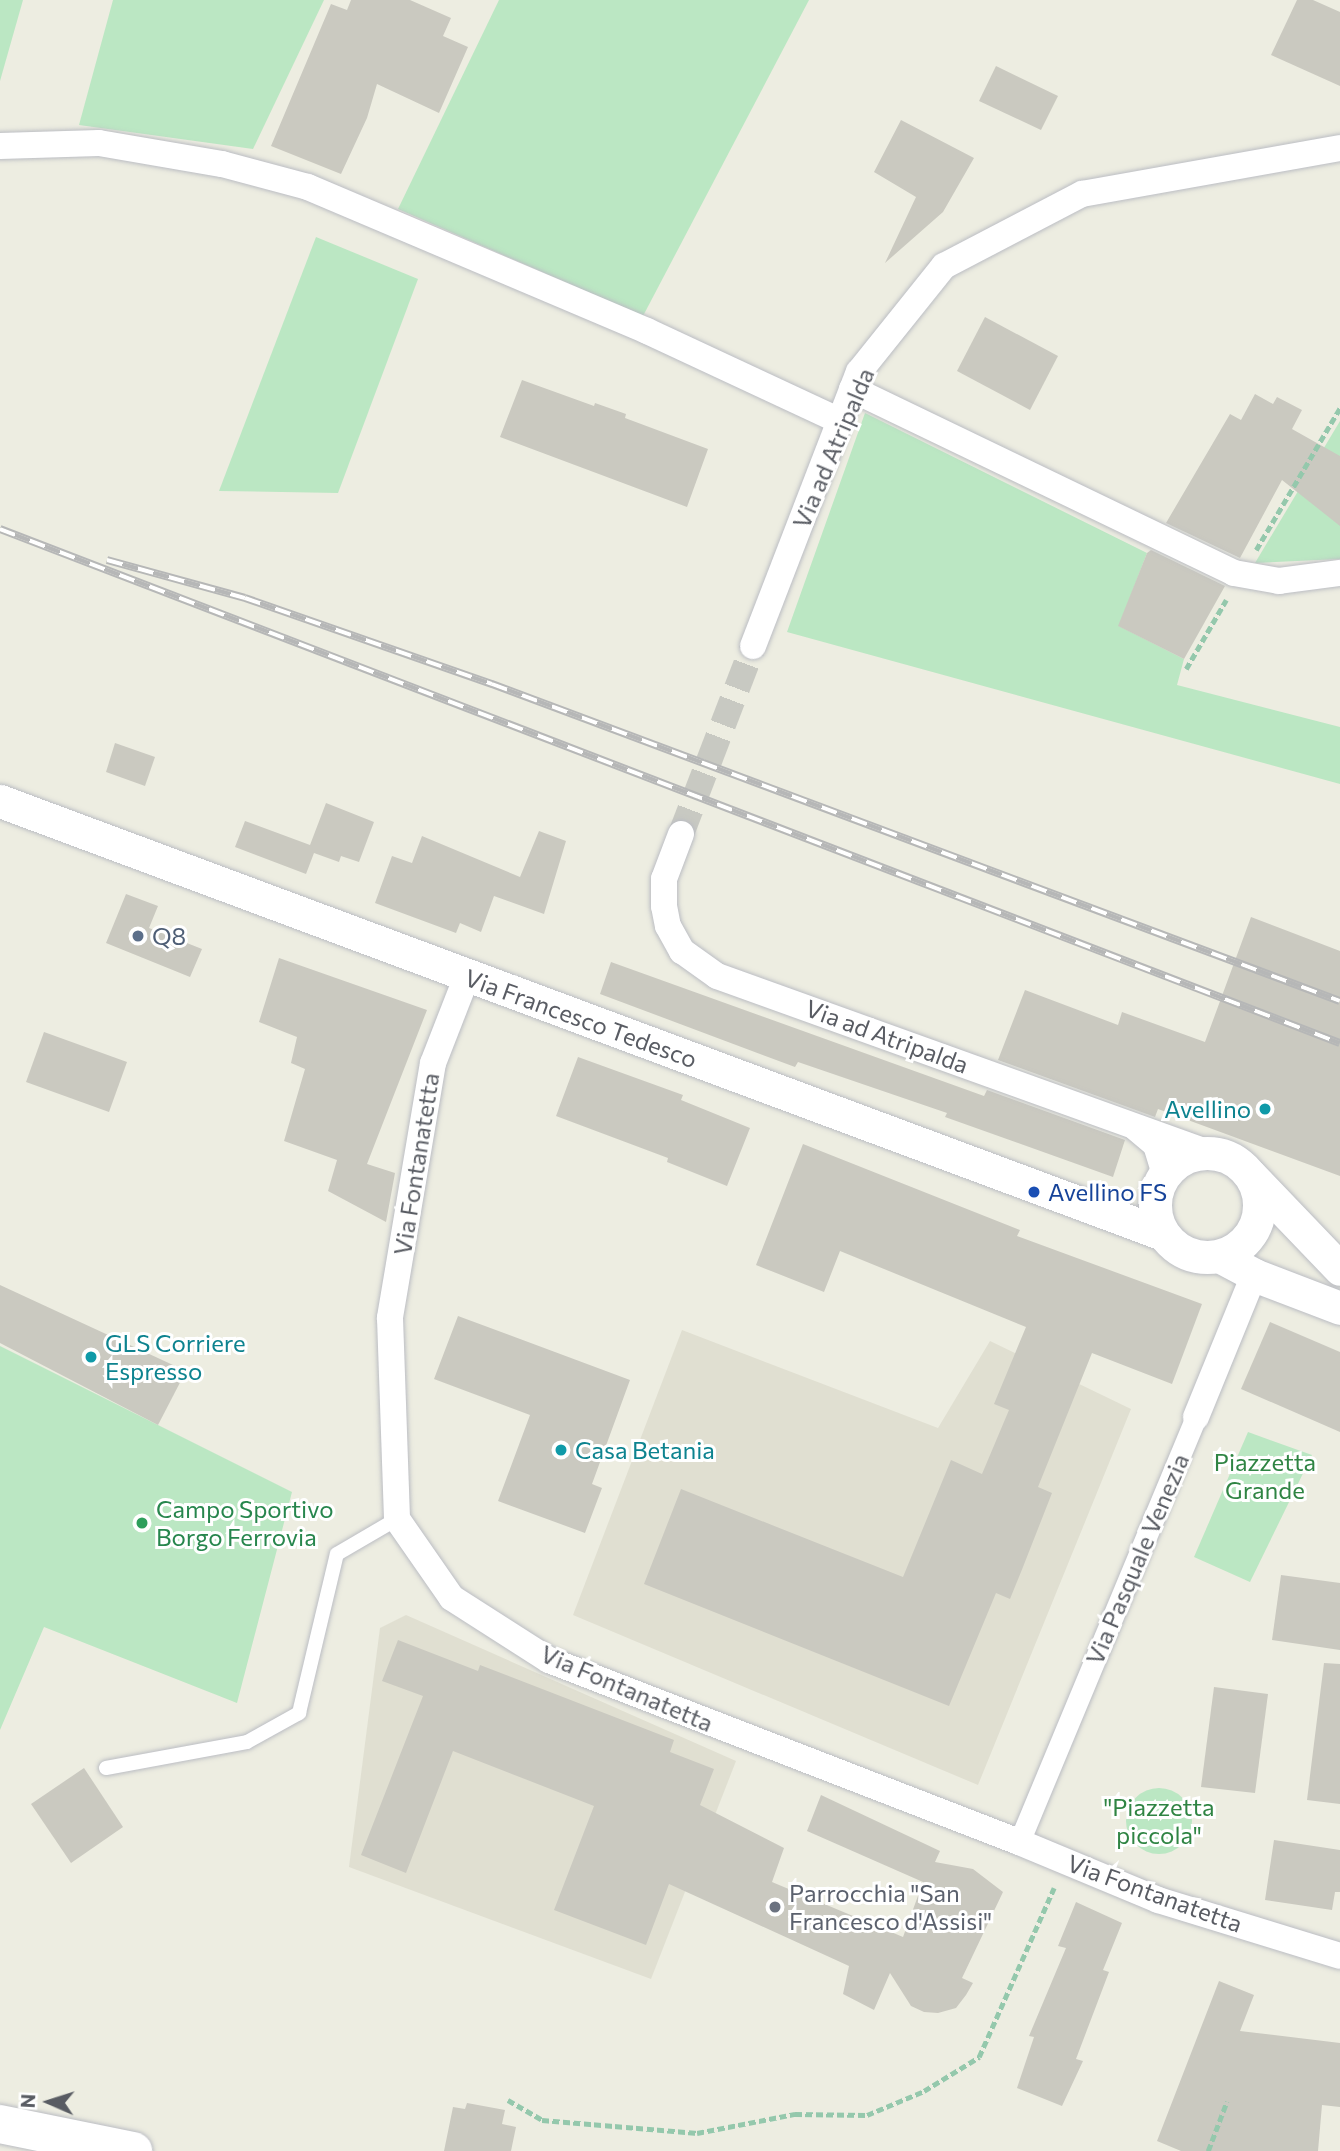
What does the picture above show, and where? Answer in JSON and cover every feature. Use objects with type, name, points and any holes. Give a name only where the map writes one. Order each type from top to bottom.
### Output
[{"type":"main road","points":[[0,2124],[133,2151]]},
{"type":"street","points":[[0,146],[99,143],[222,164],[308,187],[647,331],[840,421]]},
{"type":"street","name":"Via ad Atripalda","points":[[753,646],[859,372],[944,266],[1082,194],[1340,148]]},
{"type":"street","points":[[852,389],[1241,574],[1279,581],[1340,573]]},
{"type":"street","name":"Via Francesco Tedesco","points":[[0,801],[1163,1234]]},
{"type":"street","name":"Via ad Atripalda","points":[[681,835],[664,879],[664,906],[668,926],[682,951],[717,976],[1130,1122],[1212,1154]]},
{"type":"street","name":"Via Fontanatetta","points":[[467,976],[433,1063],[390,1318],[397,1519],[452,1598],[549,1660],[1019,1842],[1158,1900],[1340,1956]]},
{"type":"street","points":[[1130,1122],[1156,1145],[1160,1186],[1158,1223],[1163,1234],[1174,1246],[1188,1254],[1219,1256],[1235,1250],[1248,1237],[1256,1221],[1257,1195],[1246,1171]]},
{"type":"street","points":[[1097,1208],[1138,1205],[1160,1186],[1178,1162],[1194,1155],[1225,1156],[1246,1171],[1340,1269]]},
{"type":"street","points":[[1219,1256],[1254,1275],[1340,1308]]},
{"type":"street","name":"Via Pasquale Venezia","points":[[1019,1842],[1254,1275]]},
{"type":"lane","points":[[106,1768],[247,1742],[299,1713],[337,1553],[397,1519]]},
{"type":"path","points":[[1186,668],[1340,408]]},
{"type":"path","points":[[508,2100],[542,2120],[697,2133],[795,2114],[867,2115],[924,2091],[979,2057],[1066,1861]]},
{"type":"path","points":[[1208,2151],[1227,2101]]},
{"type":"shaded area","points":[[682,1330],[938,1428],[990,1341],[1131,1409],[978,1785],[573,1615]]},
{"type":"shaded area","points":[[406,1615],[736,1761],[651,1979],[349,1867],[380,1628]]},
{"type":"green space","points":[[0,0],[23,0],[0,81]]},
{"type":"green space","points":[[113,0],[324,0],[253,149],[79,125]]},
{"type":"green space","points":[[499,0],[809,0],[643,316],[398,209]]},
{"type":"green space","points":[[316,237],[418,279],[338,493],[219,491]]},
{"type":"green space","points":[[865,413],[1147,553],[1119,626],[1184,659],[1177,685],[1340,727],[1340,784],[787,632]]},
{"type":"green space","points":[[1340,421],[1340,559],[1255,563]]},
{"type":"green space","name":"Campo Sportivo Borgo Ferrovia","points":[[0,1346],[292,1492],[237,1703],[44,1627],[0,1730]]},
{"type":"green space","name":"Piazzetta Grande","points":[[1248,1432],[1312,1455],[1250,1582],[1194,1557]]},
{"type":"green space","name":"\"Piazzetta piccola\"","points":[[1159,1788],[1172,1791],[1182,1798],[1189,1808],[1192,1821],[1189,1834],[1182,1844],[1172,1851],[1159,1854],[1146,1851],[1136,1844],[1129,1834],[1126,1821],[1129,1808],[1136,1798],[1146,1791]]},
{"type":"building","points":[[351,0],[410,0],[451,18],[443,36],[468,47],[439,113],[377,84],[367,118],[341,174],[271,146],[331,4],[347,10]]},
{"type":"building","points":[[1297,0],[1313,0],[1340,12],[1340,86],[1271,55]]},
{"type":"building","points":[[996,66],[1058,96],[1041,130],[979,101]]},
{"type":"building","points":[[901,120],[974,158],[943,212],[885,263],[916,197],[874,172]]},
{"type":"building","points":[[985,317],[1058,356],[1030,410],[957,371]]},
{"type":"building","points":[[522,380],[594,406],[595,403],[626,414],[625,418],[708,449],[687,507],[500,437]]},
{"type":"building","points":[[1255,394],[1273,404],[1277,397],[1302,410],[1292,429],[1340,456],[1340,526],[1282,480],[1240,558],[1166,523],[1230,414],[1241,420]]},
{"type":"building","points":[[1151,550],[1225,586],[1184,659],[1118,626],[1147,553]]},
{"type":"building","points":[[115,743],[155,757],[145,786],[106,772]]},
{"type":"building","points":[[326,803],[374,822],[359,862],[341,856],[339,862],[314,853],[306,874],[235,847],[245,821],[310,845]]},
{"type":"building","points":[[539,831],[566,841],[544,914],[494,896],[481,932],[460,923],[456,933],[375,903],[392,856],[412,863],[422,836],[520,877]]},
{"type":"building","name":"Q8","points":[[126,894],[158,906],[149,928],[202,949],[190,977],[106,943]]},
{"type":"building","points":[[1251,917],[1340,951],[1340,1176],[1158,1109],[1155,1117],[998,1060],[1025,990],[1118,1025],[1122,1012],[1205,1042]]},
{"type":"building","points":[[279,958],[427,1010],[367,1164],[395,1173],[386,1222],[328,1191],[337,1160],[284,1141],[305,1069],[291,1063],[297,1037],[259,1022]]},
{"type":"building","points":[[611,962],[984,1096],[987,1090],[1125,1140],[1113,1177],[945,1117],[947,1113],[798,1062],[795,1067],[600,994]]},
{"type":"building","points":[[44,1032],[127,1062],[109,1112],[26,1082]]},
{"type":"building","points":[[578,1057],[683,1095],[681,1100],[750,1128],[727,1186],[667,1162],[668,1158],[556,1116]]},
{"type":"building","points":[[803,1144],[1020,1230],[1017,1236],[1202,1304],[1172,1384],[1092,1353],[1038,1487],[1052,1493],[1023,1567],[1010,1599],[996,1593],[949,1706],[644,1584],[681,1489],[903,1577],[951,1460],[982,1474],[1009,1410],[994,1404],[1026,1327],[840,1251],[824,1292],[756,1265]]},
{"type":"building","name":"GLS Corriere Espresso","points":[[0,1285],[186,1371],[158,1425],[0,1343]]},
{"type":"building","name":"Casa Betania","points":[[458,1316],[630,1380],[592,1484],[602,1488],[585,1533],[498,1501],[530,1415],[434,1379]]},
{"type":"building","points":[[1270,1322],[1340,1352],[1340,1432],[1241,1389]]},
{"type":"building","points":[[1281,1575],[1340,1583],[1340,1650],[1272,1640]]},
{"type":"building","points":[[398,1640],[478,1671],[480,1665],[674,1740],[670,1752],[714,1769],[700,1805],[784,1848],[772,1882],[903,1937],[923,1882],[807,1831],[821,1795],[940,1851],[935,1862],[973,1869],[1003,1892],[962,1978],[973,1983],[966,1995],[956,2008],[938,2013],[924,2012],[911,2006],[890,1973],[874,2010],[843,1994],[849,1966],[669,1884],[646,1945],[554,1910],[594,1806],[453,1751],[406,1873],[361,1855],[423,1696],[382,1681]]},
{"type":"building","points":[[1324,1663],[1340,1664],[1340,1804],[1307,1800]]},
{"type":"building","points":[[1214,1687],[1268,1694],[1255,1793],[1201,1787]]},
{"type":"building","points":[[84,1768],[123,1827],[71,1863],[31,1804]]},
{"type":"building","points":[[1274,1840],[1340,1850],[1340,1892],[1335,1892],[1332,1910],[1265,1900]]},
{"type":"building","points":[[1076,1902],[1122,1923],[1103,1970],[1109,1972],[1076,2059],[1083,2061],[1062,2106],[1017,2088],[1034,2037],[1029,2036],[1066,1948],[1058,1946]]},
{"type":"building","points":[[1219,1981],[1254,1995],[1240,2031],[1340,2043],[1340,2107],[1322,2105],[1318,2151],[1181,2151],[1157,2141]]},
{"type":"building","points":[[467,2103],[505,2110],[502,2124],[516,2127],[511,2151],[444,2151],[453,2107],[465,2109]]},
{"type":"tunnel","points":[[681,834],[753,646]]},
{"type":"railway","points":[[0,529],[1340,1043]]},
{"type":"railway","points":[[107,560],[245,598],[492,684],[1340,1001]]},
{"type":"place","name":"Q8","points":[[138,936]]},
{"type":"place","name":"Avellino","points":[[1265,1109]]},
{"type":"place","name":"Avellino FS","points":[[1034,1192]]},
{"type":"place","name":"GLS Corriere Espresso","points":[[91,1357]]},
{"type":"place","name":"Casa Betania","points":[[561,1450]]},
{"type":"place","name":"Campo Sportivo Borgo Ferrovia","points":[[142,1523]]},
{"type":"place","name":"Parrocchia \"San Francesco d'Assisi\"","points":[[775,1907]]}]
